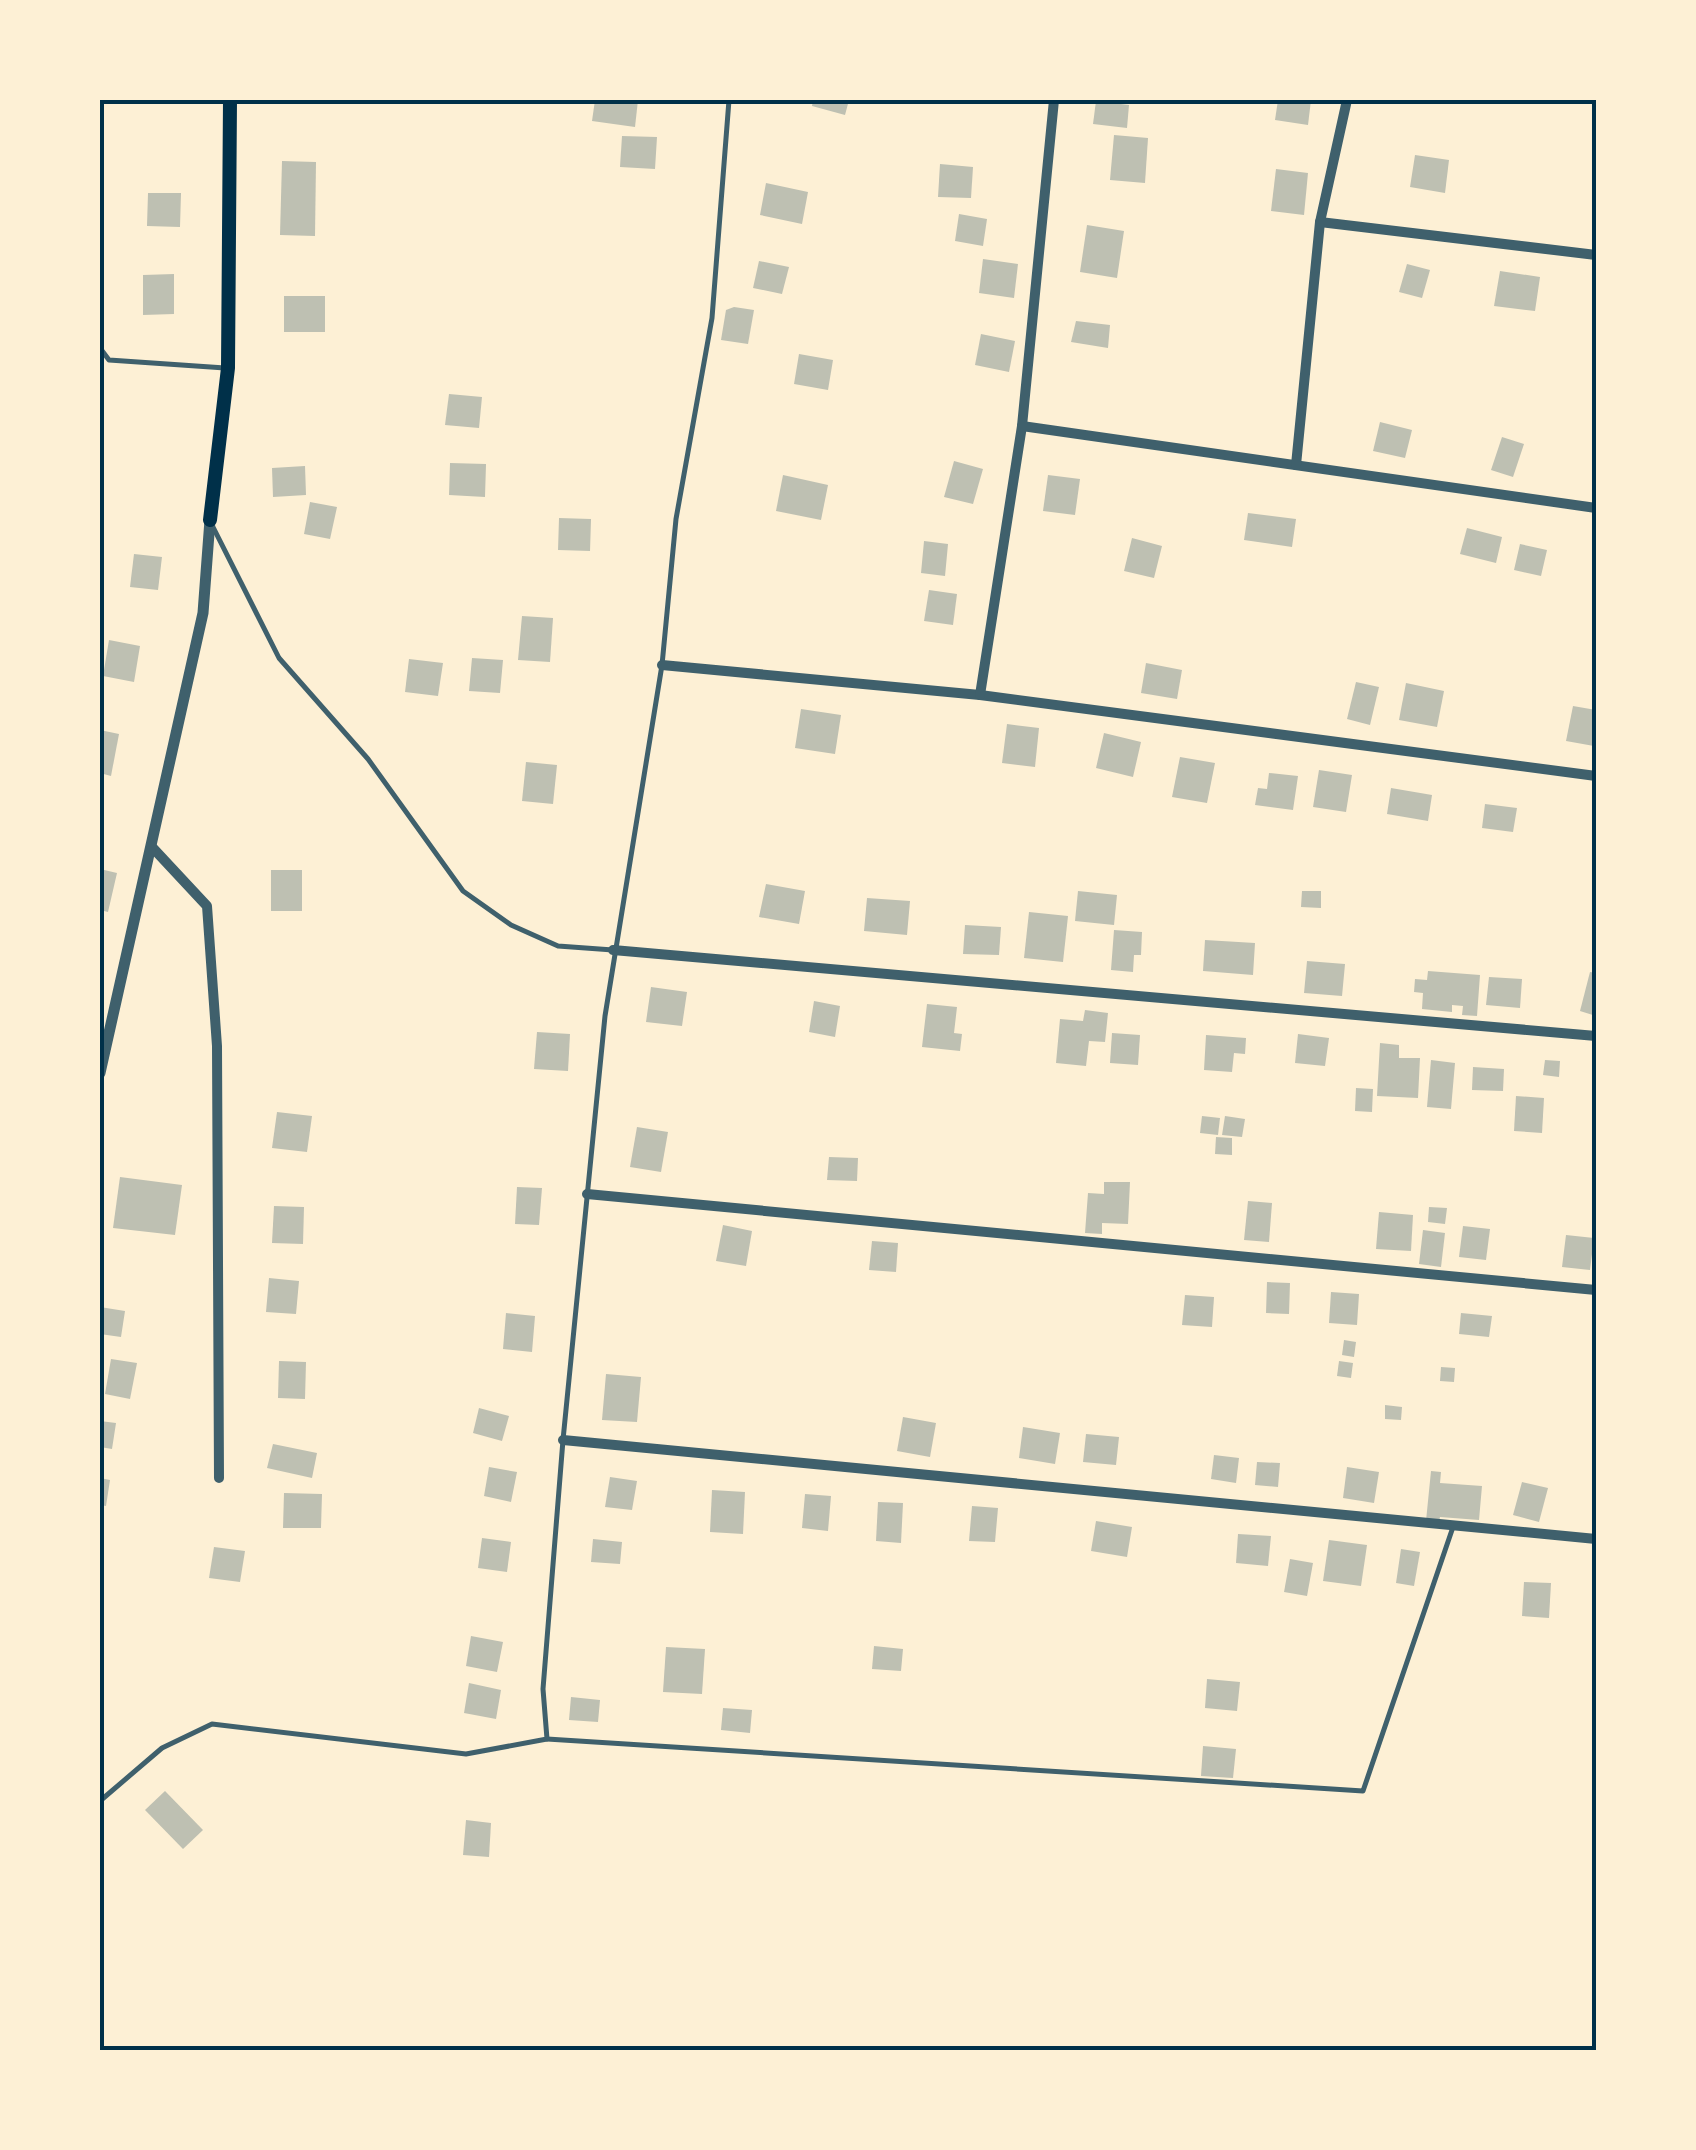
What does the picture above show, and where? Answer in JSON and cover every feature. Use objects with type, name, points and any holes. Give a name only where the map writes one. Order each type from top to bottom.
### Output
[{"type":"main road","points":[[210,520],[228,368],[230,100]]},
{"type":"street","points":[[980,695],[1022,426],[1054,100]]},
{"type":"street","points":[[1296,465],[1320,222],[1347,100]]},
{"type":"street","points":[[1320,222],[1596,255]]},
{"type":"street","points":[[1022,426],[1596,508]]},
{"type":"street","points":[[100,1073],[203,613],[210,520]]},
{"type":"street","points":[[662,665],[980,695],[1596,776]]},
{"type":"street","points":[[152,847],[207,906],[218,1046],[219,1478]]},
{"type":"street","points":[[613,950],[1596,1036]]},
{"type":"street","points":[[587,1194],[1596,1290]]},
{"type":"street","points":[[563,1440],[1596,1539]]},
{"type":"lane","points":[[547,1740],[544,1689],[563,1440],[613,950],[662,665],[676,519],[712,318],[730,100]]},
{"type":"lane","points":[[100,348],[108,360],[228,368]]},
{"type":"lane","points":[[210,520],[279,658],[368,760],[463,891],[512,925],[558,946],[613,950]]},
{"type":"lane","points":[[100,1801],[162,1748],[212,1724],[466,1754],[547,1740],[1363,1792],[1453,1525]]},
{"type":"building","points":[[595,100],[638,100],[635,127],[592,121]]},
{"type":"building","points":[[813,100],[849,100],[845,115],[812,106]]},
{"type":"building","points":[[1278,100],[1311,100],[1308,125],[1275,120]]},
{"type":"building","points":[[1096,101],[1129,105],[1127,128],[1093,124]]},
{"type":"building","points":[[1114,135],[1148,138],[1145,183],[1110,180]]},
{"type":"building","points":[[622,136],[657,137],[655,169],[620,167]]},
{"type":"building","points":[[1415,155],[1449,160],[1445,193],[1410,187]]},
{"type":"building","points":[[282,161],[316,162],[315,236],[280,235]]},
{"type":"building","points":[[940,164],[973,167],[971,198],[938,197]]},
{"type":"building","points":[[1276,169],[1308,173],[1304,215],[1271,211]]},
{"type":"building","points":[[766,183],[808,192],[802,224],[760,215]]},
{"type":"building","points":[[148,193],[181,193],[180,227],[147,226]]},
{"type":"building","points":[[959,214],[987,219],[983,246],[955,241]]},
{"type":"building","points":[[1087,225],[1124,231],[1117,278],[1080,272]]},
{"type":"building","points":[[983,259],[1018,264],[1014,298],[979,293]]},
{"type":"building","points":[[759,261],[789,267],[782,294],[753,288]]},
{"type":"building","points":[[1407,264],[1430,270],[1422,298],[1399,292]]},
{"type":"building","points":[[1500,271],[1540,277],[1535,311],[1494,306]]},
{"type":"building","points":[[174,274],[174,314],[143,315],[143,275]]},
{"type":"building","points":[[284,296],[325,296],[325,332],[284,332]]},
{"type":"building","points":[[726,310],[754,310],[748,344],[721,340]]},
{"type":"building","points":[[1076,321],[1110,325],[1108,348],[1071,342]]},
{"type":"building","points":[[981,334],[1015,341],[1009,372],[975,365]]},
{"type":"building","points":[[799,354],[833,360],[828,390],[794,384]]},
{"type":"building","points":[[449,394],[482,397],[479,428],[445,425]]},
{"type":"building","points":[[1380,422],[1412,430],[1405,458],[1373,451]]},
{"type":"building","points":[[1502,437],[1524,444],[1513,477],[1491,470]]},
{"type":"building","points":[[954,461],[983,469],[973,504],[944,497]]},
{"type":"building","points":[[450,463],[486,464],[485,497],[449,495]]},
{"type":"building","points":[[305,466],[306,495],[273,497],[272,468]]},
{"type":"building","points":[[783,475],[828,485],[821,520],[776,511]]},
{"type":"building","points":[[1048,475],[1080,479],[1075,515],[1043,511]]},
{"type":"building","points":[[310,502],[337,507],[330,539],[304,534]]},
{"type":"building","points":[[1248,513],[1296,519],[1292,547],[1244,540]]},
{"type":"building","points":[[559,518],[591,519],[590,551],[558,550]]},
{"type":"building","points":[[1467,528],[1502,537],[1496,563],[1460,554]]},
{"type":"building","points":[[1132,538],[1162,546],[1154,578],[1124,571]]},
{"type":"building","points":[[924,541],[948,544],[945,576],[921,573]]},
{"type":"building","points":[[1520,544],[1547,550],[1541,576],[1514,570]]},
{"type":"building","points":[[134,554],[162,557],[158,590],[130,587]]},
{"type":"building","points":[[929,590],[957,594],[953,625],[924,621]]},
{"type":"building","points":[[522,616],[553,618],[550,662],[518,660]]},
{"type":"building","points":[[109,640],[140,646],[134,682],[103,676]]},
{"type":"building","points":[[472,658],[503,660],[500,693],[469,691]]},
{"type":"building","points":[[409,659],[443,663],[438,696],[405,692]]},
{"type":"building","points":[[1146,663],[1182,670],[1177,699],[1141,693]]},
{"type":"building","points":[[1356,682],[1379,687],[1370,725],[1347,719]]},
{"type":"building","points":[[1406,683],[1444,691],[1437,727],[1399,720]]},
{"type":"building","points":[[1573,706],[1596,710],[1594,746],[1566,741]]},
{"type":"building","points":[[801,709],[841,715],[835,754],[795,748]]},
{"type":"building","points":[[1007,724],[1039,728],[1035,767],[1002,763]]},
{"type":"building","points":[[100,730],[119,734],[111,776],[100,773]]},
{"type":"building","points":[[1104,733],[1141,742],[1133,777],[1096,768]]},
{"type":"building","points":[[1180,757],[1215,763],[1207,803],[1172,797]]},
{"type":"building","points":[[526,762],[557,765],[553,804],[522,801]]},
{"type":"building","points":[[1319,770],[1352,775],[1346,812],[1313,807]]},
{"type":"building","points":[[1269,773],[1298,776],[1293,810],[1255,805],[1258,788],[1267,789]]},
{"type":"building","points":[[1391,788],[1432,795],[1428,821],[1387,814]]},
{"type":"building","points":[[1485,804],[1517,808],[1513,832],[1482,828]]},
{"type":"building","points":[[100,869],[117,873],[108,912],[100,910]]},
{"type":"building","points":[[271,870],[302,870],[302,911],[271,911]]},
{"type":"building","points":[[766,884],[805,891],[799,924],[759,917]]},
{"type":"building","points":[[1078,891],[1117,895],[1114,925],[1075,921]]},
{"type":"building","points":[[1302,891],[1321,891],[1321,908],[1301,907]]},
{"type":"building","points":[[867,898],[910,901],[907,935],[864,931]]},
{"type":"building","points":[[1029,912],[1068,916],[1063,962],[1024,958]]},
{"type":"building","points":[[965,925],[1001,927],[999,955],[963,954]]},
{"type":"building","points":[[1114,930],[1142,932],[1141,955],[1134,955],[1133,972],[1111,970]]},
{"type":"building","points":[[1205,940],[1255,943],[1253,975],[1203,971]]},
{"type":"building","points":[[1307,961],[1345,964],[1342,996],[1304,993]]},
{"type":"building","points":[[1428,971],[1480,975],[1477,1016],[1462,1015],[1463,1006],[1452,1005],[1452,1012],[1422,1009],[1423,993],[1414,992],[1415,979],[1427,980]]},
{"type":"building","points":[[1590,972],[1596,973],[1596,1016],[1580,1011]]},
{"type":"building","points":[[1489,977],[1522,979],[1520,1008],[1486,1005]]},
{"type":"building","points":[[651,987],[687,992],[682,1026],[646,1022]]},
{"type":"building","points":[[814,1001],[840,1006],[835,1037],[809,1032]]},
{"type":"building","points":[[927,1004],[957,1007],[954,1033],[962,1034],[960,1051],[922,1047]]},
{"type":"building","points":[[1085,1010],[1108,1013],[1105,1042],[1089,1041],[1086,1066],[1056,1063],[1060,1019],[1083,1021]]},
{"type":"building","points":[[537,1032],[570,1034],[568,1071],[534,1069]]},
{"type":"building","points":[[1112,1033],[1140,1035],[1138,1065],[1110,1063]]},
{"type":"building","points":[[1298,1034],[1329,1038],[1325,1066],[1295,1063]]},
{"type":"building","points":[[1206,1035],[1246,1038],[1245,1054],[1234,1053],[1232,1072],[1204,1070]]},
{"type":"building","points":[[1380,1043],[1399,1045],[1399,1058],[1420,1058],[1418,1098],[1377,1096]]},
{"type":"building","points":[[1431,1060],[1455,1063],[1451,1109],[1427,1107]]},
{"type":"building","points":[[1545,1060],[1560,1061],[1559,1077],[1543,1075]]},
{"type":"building","points":[[1473,1067],[1504,1069],[1503,1091],[1472,1090]]},
{"type":"building","points":[[1356,1088],[1373,1089],[1372,1112],[1355,1111]]},
{"type":"building","points":[[1516,1096],[1544,1098],[1542,1133],[1514,1131]]},
{"type":"building","points":[[277,1112],[312,1116],[307,1152],[272,1148]]},
{"type":"building","points":[[1202,1116],[1220,1118],[1218,1135],[1200,1133]]},
{"type":"building","points":[[1225,1116],[1245,1119],[1242,1137],[1222,1135]]},
{"type":"building","points":[[637,1127],[668,1132],[661,1172],[630,1167]]},
{"type":"building","points":[[1216,1137],[1232,1138],[1232,1155],[1215,1154]]},
{"type":"building","points":[[829,1157],[858,1158],[857,1181],[827,1180]]},
{"type":"building","points":[[120,1177],[182,1185],[175,1235],[113,1228]]},
{"type":"building","points":[[1104,1182],[1130,1182],[1128,1224],[1102,1223],[1102,1234],[1085,1233],[1088,1193],[1104,1194]]},
{"type":"building","points":[[517,1187],[542,1188],[539,1225],[515,1224]]},
{"type":"building","points":[[1248,1201],[1272,1203],[1269,1242],[1244,1240]]},
{"type":"building","points":[[274,1206],[304,1207],[303,1244],[272,1243]]},
{"type":"building","points":[[1429,1207],[1447,1208],[1445,1224],[1428,1222]]},
{"type":"building","points":[[1379,1212],[1413,1215],[1411,1251],[1376,1249]]},
{"type":"building","points":[[723,1225],[752,1231],[746,1266],[716,1261]]},
{"type":"building","points":[[1463,1226],[1490,1229],[1486,1260],[1459,1257]]},
{"type":"building","points":[[1423,1230],[1445,1233],[1441,1267],[1419,1264]]},
{"type":"building","points":[[1566,1235],[1594,1238],[1590,1270],[1562,1267]]},
{"type":"building","points":[[872,1241],[898,1243],[896,1272],[869,1270]]},
{"type":"building","points":[[269,1278],[299,1281],[296,1314],[266,1312]]},
{"type":"building","points":[[1267,1282],[1290,1283],[1289,1314],[1266,1313]]},
{"type":"building","points":[[1331,1292],[1359,1294],[1357,1325],[1329,1323]]},
{"type":"building","points":[[1185,1295],[1214,1297],[1212,1327],[1182,1325]]},
{"type":"building","points":[[100,1307],[125,1311],[121,1337],[100,1334]]},
{"type":"building","points":[[506,1313],[535,1316],[532,1352],[503,1349]]},
{"type":"building","points":[[1461,1313],[1492,1316],[1489,1337],[1459,1334]]},
{"type":"building","points":[[1344,1340],[1356,1342],[1354,1357],[1342,1355]]},
{"type":"building","points":[[111,1359],[137,1363],[130,1399],[105,1394]]},
{"type":"building","points":[[279,1361],[306,1362],[305,1399],[278,1398]]},
{"type":"building","points":[[1339,1361],[1353,1363],[1351,1378],[1337,1376]]},
{"type":"building","points":[[1441,1367],[1455,1368],[1454,1382],[1440,1381]]},
{"type":"building","points":[[606,1374],[641,1377],[637,1422],[602,1420]]},
{"type":"building","points":[[1385,1405],[1402,1407],[1401,1420],[1385,1419]]},
{"type":"building","points":[[479,1408],[509,1416],[502,1441],[473,1433]]},
{"type":"building","points":[[903,1417],[936,1423],[930,1457],[897,1451]]},
{"type":"building","points":[[100,1421],[116,1423],[112,1449],[100,1447]]},
{"type":"building","points":[[1023,1427],[1060,1433],[1055,1464],[1019,1458]]},
{"type":"building","points":[[1086,1434],[1119,1437],[1116,1465],[1083,1462]]},
{"type":"building","points":[[273,1444],[317,1453],[312,1478],[267,1468]]},
{"type":"building","points":[[1214,1455],[1239,1458],[1236,1483],[1211,1479]]},
{"type":"building","points":[[1257,1462],[1280,1463],[1278,1487],[1255,1485]]},
{"type":"building","points":[[489,1467],[517,1472],[511,1502],[484,1496]]},
{"type":"building","points":[[1347,1467],[1379,1472],[1374,1503],[1343,1498]]},
{"type":"building","points":[[1431,1471],[1441,1472],[1440,1483],[1482,1486],[1479,1520],[1440,1517],[1439,1522],[1426,1521]]},
{"type":"building","points":[[610,1477],[637,1481],[632,1510],[605,1507]]},
{"type":"building","points":[[100,1478],[110,1480],[106,1506],[100,1505]]},
{"type":"building","points":[[1522,1482],[1548,1488],[1539,1522],[1513,1515]]},
{"type":"building","points":[[712,1490],[745,1492],[743,1534],[710,1532]]},
{"type":"building","points":[[284,1493],[322,1494],[321,1528],[283,1528]]},
{"type":"building","points":[[805,1494],[831,1496],[828,1531],[802,1528]]},
{"type":"building","points":[[878,1502],[903,1503],[901,1543],[876,1541]]},
{"type":"building","points":[[972,1506],[998,1508],[995,1542],[969,1541]]},
{"type":"building","points":[[1096,1521],[1132,1527],[1127,1557],[1091,1551]]},
{"type":"building","points":[[1238,1534],[1271,1536],[1268,1566],[1236,1563]]},
{"type":"building","points":[[482,1538],[511,1542],[507,1572],[478,1568]]},
{"type":"building","points":[[593,1539],[622,1542],[620,1564],[591,1562]]},
{"type":"building","points":[[1329,1540],[1367,1545],[1361,1586],[1323,1581]]},
{"type":"building","points":[[214,1547],[245,1551],[240,1582],[209,1578]]},
{"type":"building","points":[[1401,1549],[1420,1552],[1414,1586],[1396,1583]]},
{"type":"building","points":[[1290,1559],[1313,1563],[1307,1596],[1284,1592]]},
{"type":"building","points":[[1524,1582],[1551,1583],[1549,1618],[1522,1616]]},
{"type":"building","points":[[471,1636],[503,1642],[497,1672],[466,1666]]},
{"type":"building","points":[[874,1646],[903,1649],[901,1671],[872,1669]]},
{"type":"building","points":[[666,1647],[705,1649],[702,1694],[663,1692]]},
{"type":"building","points":[[1207,1679],[1240,1682],[1237,1711],[1205,1708]]},
{"type":"building","points":[[469,1683],[501,1690],[496,1719],[464,1713]]},
{"type":"building","points":[[571,1697],[600,1700],[598,1722],[569,1720]]},
{"type":"building","points":[[723,1708],[752,1710],[750,1733],[721,1730]]},
{"type":"building","points":[[1203,1746],[1236,1749],[1233,1778],[1201,1776]]},
{"type":"building","points":[[165,1791],[203,1830],[183,1849],[145,1810]]},
{"type":"building","points":[[466,1820],[491,1823],[489,1857],[463,1855]]}]
